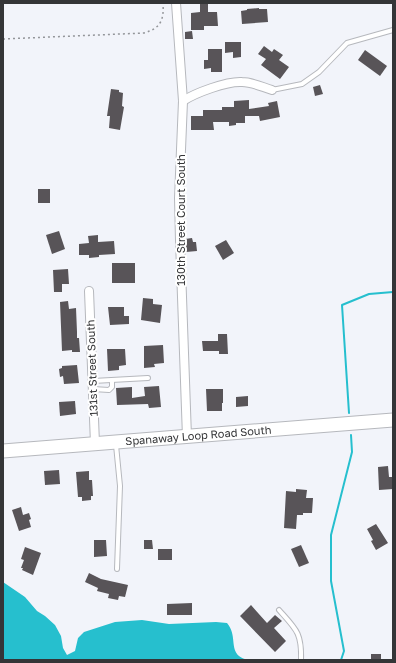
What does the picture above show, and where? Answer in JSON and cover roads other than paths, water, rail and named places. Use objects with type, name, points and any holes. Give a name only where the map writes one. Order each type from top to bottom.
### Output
[{"type":"main road","name":"Spanaway Loop Road South","points":[[3,451],[393,420]]},
{"type":"street","name":"130th Street Court South","points":[[176,3],[183,101],[179,212],[187,437]]},
{"type":"street","points":[[183,101],[190,96],[241,82],[249,82],[272,90]]},
{"type":"street","name":"131st Street South","points":[[89,291],[95,444]]},
{"type":"lane","points":[[272,90],[302,84],[319,72],[347,43],[393,30]]},
{"type":"lane","points":[[93,385],[112,380],[148,378]]},
{"type":"lane","points":[[93,385],[109,390],[112,387],[112,380]]},
{"type":"lane","points":[[116,442],[120,486],[117,569]]},
{"type":"lane","points":[[280,610],[296,629],[301,643],[302,660]]},
{"type":"water","points":[[3,582],[25,597],[37,611],[55,625],[61,636],[63,648],[67,655],[75,651],[78,638],[84,632],[115,622],[142,620],[169,624],[216,622],[227,623],[232,632],[236,653],[248,660],[3,660]]},
{"type":"waterway","points":[[349,413],[342,305],[369,294],[393,292]]},
{"type":"waterway","points":[[341,660],[344,651],[331,581],[331,535],[352,452],[351,435]]}]
